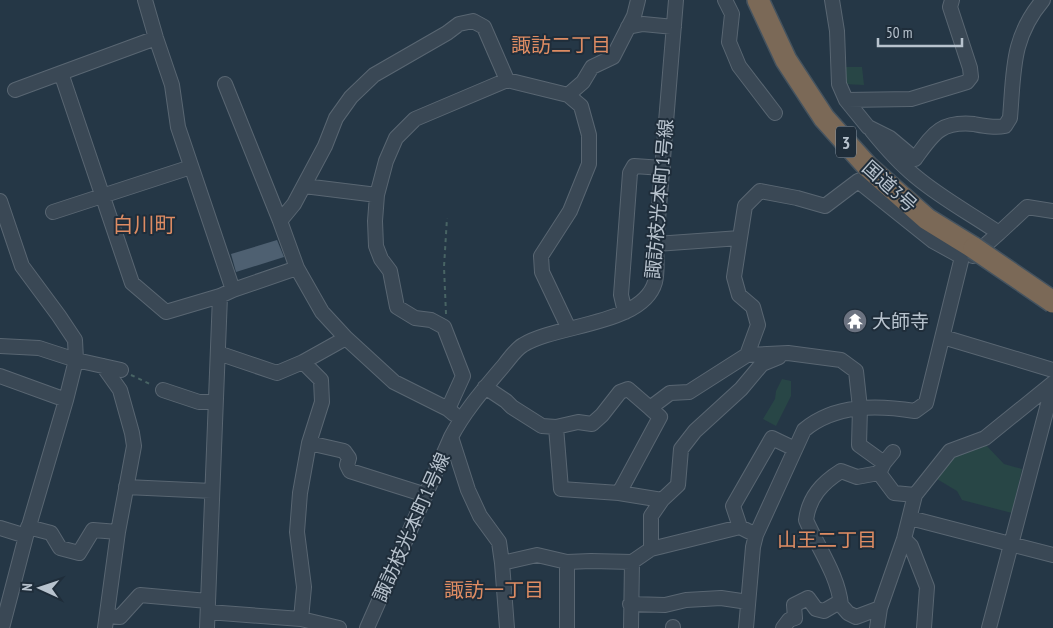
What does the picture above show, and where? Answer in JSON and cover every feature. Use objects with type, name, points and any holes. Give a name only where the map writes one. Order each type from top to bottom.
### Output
[{"type":"highway","name":"国道3号","points":[[758,0],[786,60],[824,118],[868,167],[927,219],[979,244],[1053,286]]},
{"type":"highway","name":"国道3号","points":[[770,0],[797,55],[832,109],[876,159],[1053,302]]},
{"type":"street","points":[[145,0],[172,85],[178,127],[233,290]]},
{"type":"street","points":[[568,96],[583,82],[592,68],[613,57],[634,16],[638,0]]},
{"type":"street","name":"諏訪枝光本町1号線","points":[[367,628],[460,420],[520,346],[536,338],[625,312],[647,298],[655,281],[656,244],[676,0]]},
{"type":"street","points":[[724,0],[732,14],[729,42],[739,66],[775,113]]},
{"type":"street","points":[[832,0],[837,31],[839,84],[846,100],[890,153],[915,176],[951,202],[979,244]]},
{"type":"street","points":[[846,100],[911,99],[966,82],[971,77],[970,68],[950,7],[952,0]]},
{"type":"street","points":[[868,127],[890,138],[915,159],[933,135],[944,126],[972,124],[998,128],[1005,126],[1010,118],[1017,45],[1031,14],[1043,0]]},
{"type":"street","points":[[280,221],[294,204],[304,186],[325,146],[336,118],[351,97],[374,75],[447,33],[459,24],[473,21],[484,27],[507,80]]},
{"type":"street","points":[[628,27],[643,24],[674,26]]},
{"type":"street","points":[[15,90],[156,38]]},
{"type":"street","points":[[61,73],[132,283],[166,312],[220,296],[297,268]]},
{"type":"street","points":[[448,409],[463,376],[445,327],[431,320],[415,318],[398,307],[390,271],[381,259],[376,246],[374,221],[377,195],[386,161],[396,138],[416,119],[507,80],[568,96],[581,106],[589,135],[589,164],[570,210],[541,256],[542,272],[568,329]]},
{"type":"street","points":[[226,84],[297,268],[322,312],[346,338],[394,382],[448,409],[460,420]]},
{"type":"street","points":[[625,312],[621,295],[630,173],[634,166],[663,168]]},
{"type":"street","points":[[53,212],[191,167]]},
{"type":"street","points":[[747,355],[758,325],[753,307],[739,295],[734,277],[746,206],[760,191],[825,206],[858,181],[933,241],[979,244]]},
{"type":"street","points":[[304,186],[377,195]]},
{"type":"street","points":[[0,201],[22,266],[59,316],[74,340],[76,360],[2,628]]},
{"type":"street","points":[[746,628],[753,547],[756,534],[804,430],[824,416],[860,408],[889,407],[915,410],[926,403],[943,337],[979,244],[1027,207],[1053,212]]},
{"type":"street","points":[[656,244],[740,238]]},
{"type":"street","points":[[207,628],[220,296]]},
{"type":"street","points":[[943,337],[1053,370]]},
{"type":"street","points":[[218,353],[278,373],[346,338]]},
{"type":"street","points":[[0,346],[39,348],[76,360],[121,370]]},
{"type":"street","points":[[651,549],[651,516],[662,500],[678,485],[681,449],[695,431],[740,389],[762,364],[788,353]]},
{"type":"street","points":[[650,408],[670,393],[689,392],[747,355],[788,353],[841,360],[856,371],[860,408],[859,445],[882,468],[894,493],[915,495]]},
{"type":"street","points":[[301,619],[304,587],[297,532],[300,493],[309,442],[322,402],[321,380],[302,362]]},
{"type":"street","points":[[103,366],[120,390],[134,446],[118,532],[107,622],[120,617],[140,595],[301,619],[339,628]]},
{"type":"street","points":[[0,376],[66,400]]},
{"type":"street","points":[[877,628],[880,608],[904,539],[915,495],[950,451],[985,438],[1053,384]]},
{"type":"street","points":[[989,628],[1053,384]]},
{"type":"street","points":[[486,387],[506,400],[512,407],[542,426],[556,427],[578,422],[592,424],[602,416],[620,392],[628,389],[660,417],[618,493]]},
{"type":"street","points":[[163,390],[199,402],[215,402]]},
{"type":"street","points":[[556,427],[561,489],[618,493],[662,500]]},
{"type":"street","points":[[451,437],[468,490],[480,516],[499,542],[507,628]]},
{"type":"street","points":[[740,528],[733,506],[772,438],[795,449]]},
{"type":"street","points":[[309,442],[344,451],[348,458],[347,465],[350,471],[426,495]]},
{"type":"street","points":[[880,608],[856,616],[848,614],[841,605],[840,592],[834,577],[806,520],[807,510],[825,481],[840,471],[857,477],[882,468],[894,452]]},
{"type":"street","points":[[126,487],[212,491]]},
{"type":"street","points":[[910,518],[1053,555]]},
{"type":"street","points":[[0,528],[51,534],[60,548],[79,553],[93,530],[118,532]]},
{"type":"street","points":[[502,563],[537,555],[567,562],[632,562],[651,549],[740,528],[756,534]]},
{"type":"street","points":[[904,539],[911,546],[927,587],[924,628]]},
{"type":"street","points":[[567,562],[567,628]]},
{"type":"street","points":[[631,628],[632,562]]},
{"type":"street","points":[[630,604],[665,605],[686,600],[720,598],[748,602]]},
{"type":"street","points":[[783,628],[789,620],[796,623],[794,605],[808,598],[816,609],[824,610],[836,604],[841,605]]},
{"type":"path","points":[[445,327],[444,267],[447,218]]},
{"type":"path","points":[[121,370],[163,390]]},
{"type":"green space","points":[[842,67],[862,67],[864,85],[843,84]]},
{"type":"green space","points":[[782,379],[791,381],[791,396],[776,426],[763,419],[775,399],[776,391]]},
{"type":"green space","points":[[984,443],[1004,464],[1022,469],[1012,513],[962,500],[957,491],[937,479],[953,457]]},
{"type":"building","points":[[277,240],[284,257],[236,272],[231,254]]},
{"type":"place","name":"大師寺","points":[[855,321]]},
{"type":"district","name":"諏訪二丁目","points":[[561,45]]},
{"type":"district","name":"白川町","points":[[144,224]]},
{"type":"district","name":"山王二丁目","points":[[827,540]]},
{"type":"district","name":"諏訪一丁目","points":[[494,590]]}]
